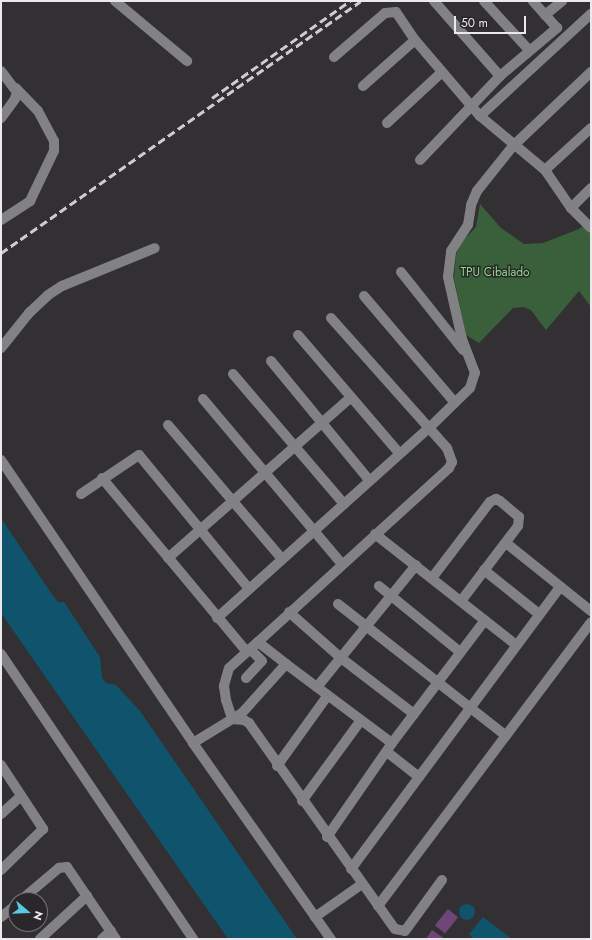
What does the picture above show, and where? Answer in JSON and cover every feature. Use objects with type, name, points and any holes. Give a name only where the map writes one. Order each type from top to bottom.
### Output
[{"type":"street","points":[[115,1],[187,61]]},
{"type":"street","points":[[434,1],[500,76]]},
{"type":"street","points":[[484,1],[529,50]]},
{"type":"street","points":[[533,1],[557,28],[567,35]]},
{"type":"street","points":[[545,15],[562,1]]},
{"type":"street","points":[[334,56],[385,13],[391,11],[396,12],[414,40],[480,116],[513,146],[545,170],[571,208],[591,228]]},
{"type":"street","points":[[480,116],[591,14]]},
{"type":"street","points":[[420,160],[500,76],[529,50],[557,28]]},
{"type":"street","points":[[363,86],[414,40]]},
{"type":"street","points":[[1,71],[38,111],[54,141],[54,151],[30,200],[1,220]]},
{"type":"street","points":[[387,123],[442,72]]},
{"type":"street","points":[[467,356],[448,277],[451,251],[468,225],[471,204],[477,191],[513,146],[591,72]]},
{"type":"street","points":[[1,118],[15,99],[16,88]]},
{"type":"street","points":[[545,170],[591,128]]},
{"type":"street","points":[[571,208],[591,188]]},
{"type":"street","points":[[1,348],[29,313],[48,295],[62,286],[155,248]]},
{"type":"street","points":[[217,618],[315,531],[399,453],[428,429],[455,403],[474,381],[473,365],[467,356],[401,272]]},
{"type":"street","points":[[364,296],[455,403]]},
{"type":"street","points":[[232,719],[224,693],[225,676],[228,668],[252,648],[289,612],[449,468],[452,458],[451,453],[428,429],[331,318]]},
{"type":"street","points":[[298,335],[350,398],[399,453]]},
{"type":"street","points":[[271,361],[369,480]]},
{"type":"street","points":[[233,374],[344,504]]},
{"type":"street","points":[[168,558],[200,528],[265,474],[350,398]]},
{"type":"street","points":[[203,399],[342,564]]},
{"type":"street","points":[[168,425],[231,502],[282,559]]},
{"type":"street","points":[[81,494],[102,478],[139,455],[249,589]]},
{"type":"street","points":[[1,460],[193,743],[331,939]]},
{"type":"street","points":[[102,478],[217,618],[252,648],[262,661],[246,678]]},
{"type":"street","points":[[432,578],[494,499],[500,500],[520,520],[506,543],[461,601]]},
{"type":"street","points":[[375,534],[516,645]]},
{"type":"street","points":[[506,543],[591,611]]},
{"type":"street","points":[[317,687],[416,565]]},
{"type":"street","points":[[484,570],[539,614]]},
{"type":"street","points":[[379,586],[460,652]]},
{"type":"street","points":[[351,869],[560,587]]},
{"type":"street","points":[[338,604],[506,735]]},
{"type":"street","points":[[289,612],[341,658],[414,714]]},
{"type":"street","points":[[327,836],[414,714],[485,620]]},
{"type":"street","points":[[378,906],[591,622]]},
{"type":"street","points":[[252,648],[286,664],[361,720],[419,777]]},
{"type":"street","points":[[1,654],[193,939]]},
{"type":"street","points":[[193,743],[232,719],[250,705],[286,664]]},
{"type":"street","points":[[277,766],[328,695]]},
{"type":"street","points":[[232,719],[244,720],[249,723],[277,766],[395,929],[402,932],[442,880]]},
{"type":"street","points":[[302,801],[361,720]]},
{"type":"street","points":[[1,765],[43,829],[1,870]]},
{"type":"street","points":[[1,814],[21,796]]},
{"type":"street","points":[[31,892],[64,866],[87,896],[113,935],[102,939]]},
{"type":"street","points":[[315,917],[362,884]]},
{"type":"street","points":[[40,939],[87,896]]},
{"type":"green space","name":"TPU Cibalado","points":[[480,204],[501,228],[524,244],[543,243],[579,229],[591,219],[591,307],[579,291],[546,330],[531,310],[523,307],[513,308],[479,343],[466,335],[454,278],[456,255],[460,244],[476,227]]},
{"type":"water","points":[[1,518],[51,593],[58,602],[64,602],[100,657],[102,677],[106,683],[116,685],[140,711],[297,939],[228,939],[1,613]]},
{"type":"water","points":[[464,904],[470,904],[475,909],[473,918],[470,920],[464,920],[459,915],[459,909]]},
{"type":"water","points":[[483,917],[512,939],[473,939],[469,934]]},
{"type":"building","points":[[448,909],[458,917],[445,934],[435,925]]},
{"type":"building","points":[[432,930],[445,939],[426,939]]},
{"type":"railway","points":[[212,98],[350,1]]},
{"type":"railway","points":[[1,253],[361,1]]}]
